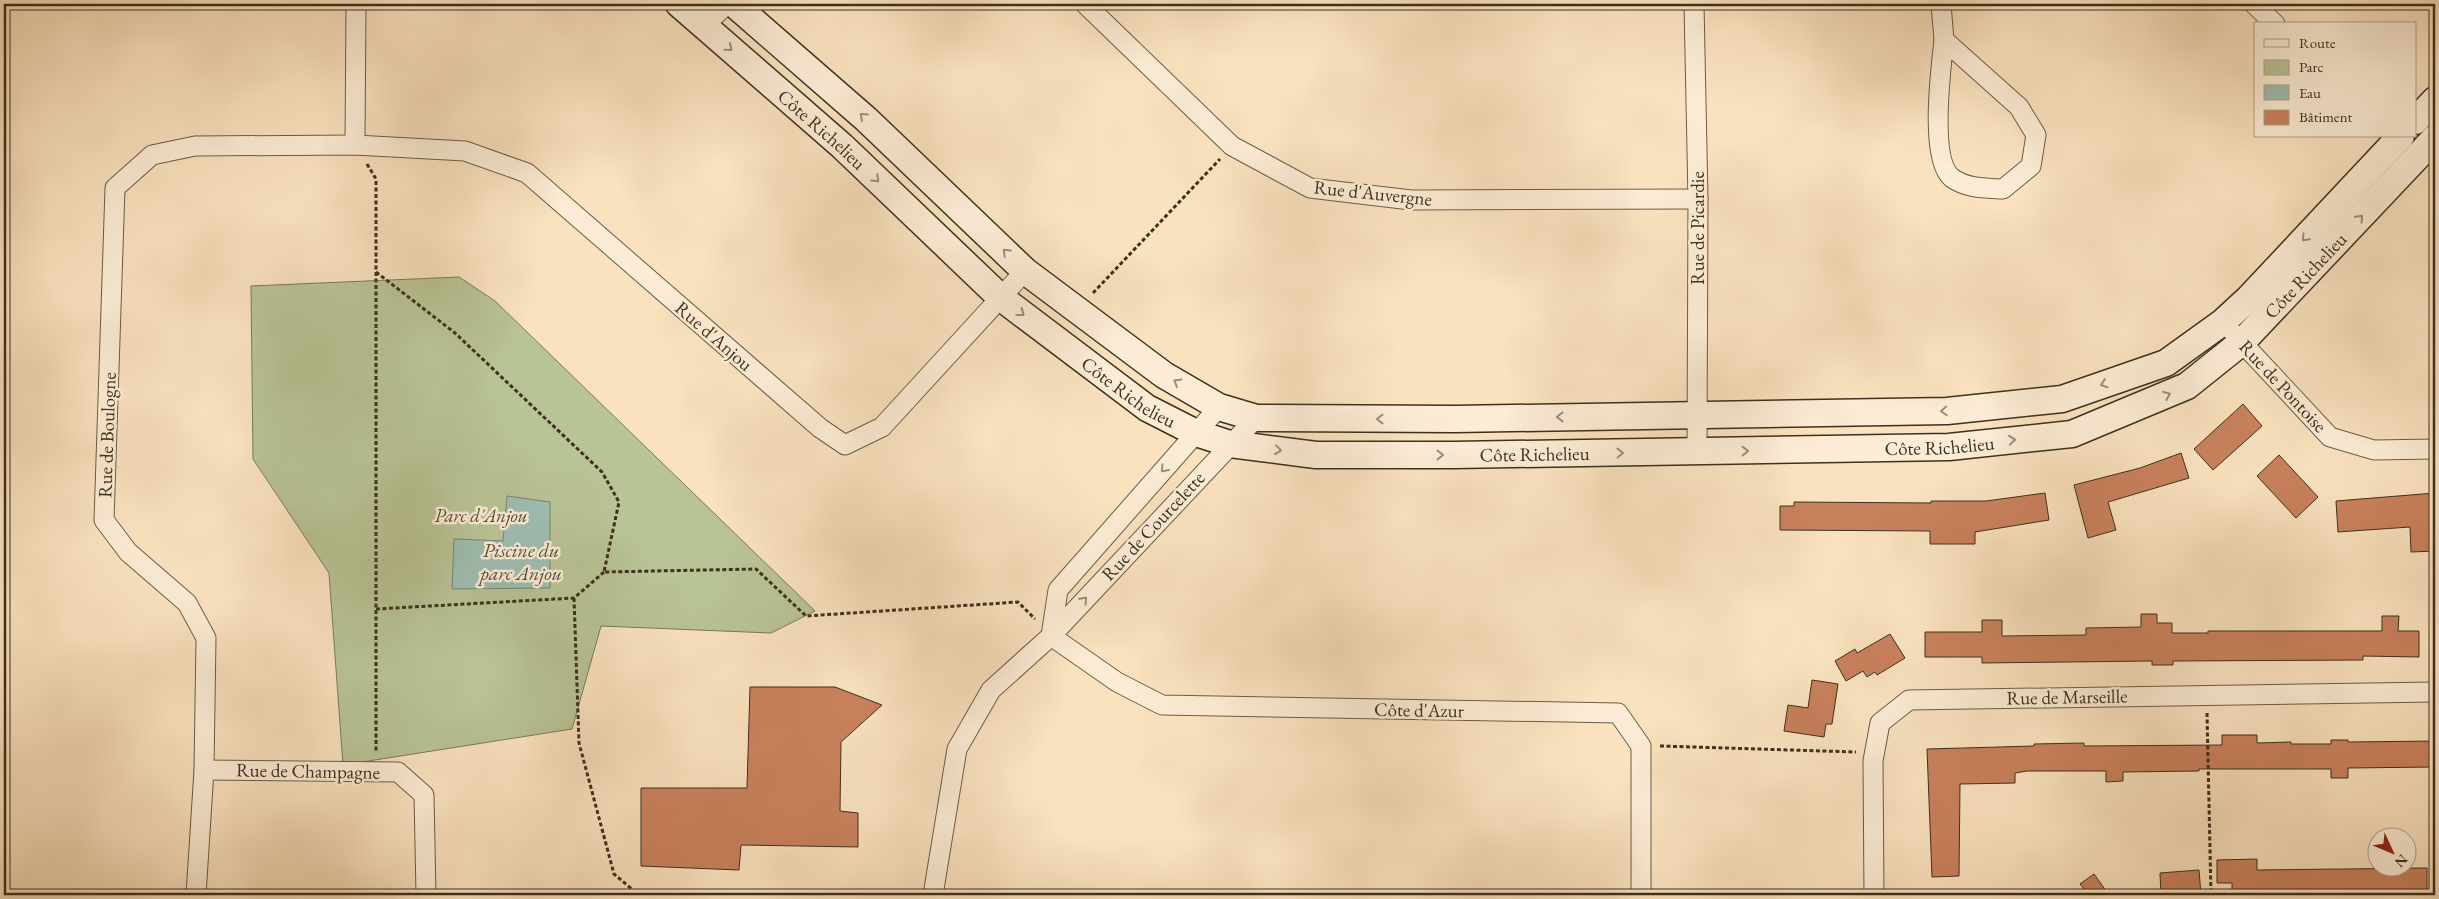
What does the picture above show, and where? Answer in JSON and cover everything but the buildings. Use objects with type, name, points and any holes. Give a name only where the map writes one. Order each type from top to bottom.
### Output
[{"type":"street","points":[[355,144],[356,4]]},
{"type":"street","name":"Côte Richelieu","points":[[679,4],[842,146],[1000,297],[1147,408],[1196,433],[1230,444],[1316,455],[1696,452],[1949,447],[2072,434],[2187,386],[2242,342],[2435,138]]},
{"type":"street","points":[[704,26],[728,4]]},
{"type":"street","name":"Côte Richelieu","points":[[734,4],[866,119],[1025,270],[1164,375],[1219,407],[1256,418],[1455,419],[1947,411],[2062,399],[2166,363],[2223,322],[2249,298],[2398,138]]},
{"type":"street","name":"Rue d'Auvergne","points":[[1085,4],[1232,146],[1310,188],[1411,200],[1698,199]]},
{"type":"street","name":"Rue de Picardie","points":[[1694,4],[1698,199],[1696,452]]},
{"type":"street","points":[[1942,4],[1944,40],[1937,97],[1941,155],[1950,177],[1970,188],[2003,190],[2031,166],[2036,135],[2019,107],[1944,40]]},
{"type":"street","points":[[2254,4],[2273,22]]},
{"type":"street","name":"Côte Richelieu","points":[[2416,120],[2435,100]]},
{"type":"street","points":[[2406,138],[2417,156]]},
{"type":"street","name":"Rue d'Anjou","points":[[355,144],[465,151],[526,173],[820,428],[845,445],[882,427],[1025,270]]},
{"type":"street","name":"Rue de Boulogne","points":[[196,895],[204,770],[206,638],[187,603],[128,552],[104,520],[115,188],[152,155],[195,146],[355,144]]},
{"type":"street","name":"Rue de Pontoise","points":[[2223,322],[2330,437],[2374,450],[2435,449]]},
{"type":"street","name":"Rue de Courcelette","points":[[1051,636],[1058,590],[1219,407]]},
{"type":"street","name":"Rue de Courcelette","points":[[933,895],[957,749],[991,690],[1051,636],[1256,418]]},
{"type":"street","name":"Côte d'Azur","points":[[1051,636],[1117,682],[1162,705],[1618,713],[1641,746]]},
{"type":"street","name":"Rue de Marseille","points":[[1874,895],[1874,753],[1880,723],[1908,700],[2435,692]]},
{"type":"street","points":[[1641,746],[1641,895]]},
{"type":"street","name":"Rue de Champagne","points":[[204,770],[398,772],[424,795],[426,895]]},
{"type":"path","points":[[355,144],[376,179],[376,772]]},
{"type":"path","points":[[1077,310],[1232,146]]},
{"type":"path","points":[[376,272],[455,333],[602,472],[619,502],[604,572],[574,598],[376,609]]},
{"type":"path","points":[[604,572],[756,569],[806,616],[1018,602],[1051,636]]},
{"type":"path","points":[[574,598],[579,742],[614,874],[639,895]]},
{"type":"path","points":[[2207,695],[2211,895]]},
{"type":"path","points":[[1641,746],[1874,753]]},
{"type":"green space","name":"Parc d'Anjou","points":[[459,277],[495,301],[815,611],[771,633],[601,626],[572,729],[343,765],[329,573],[253,459],[251,286]]},
{"type":"water","name":"Piscine du parc Anjou","points":[[507,496],[550,502],[550,588],[452,589],[454,539],[503,541]]}]
